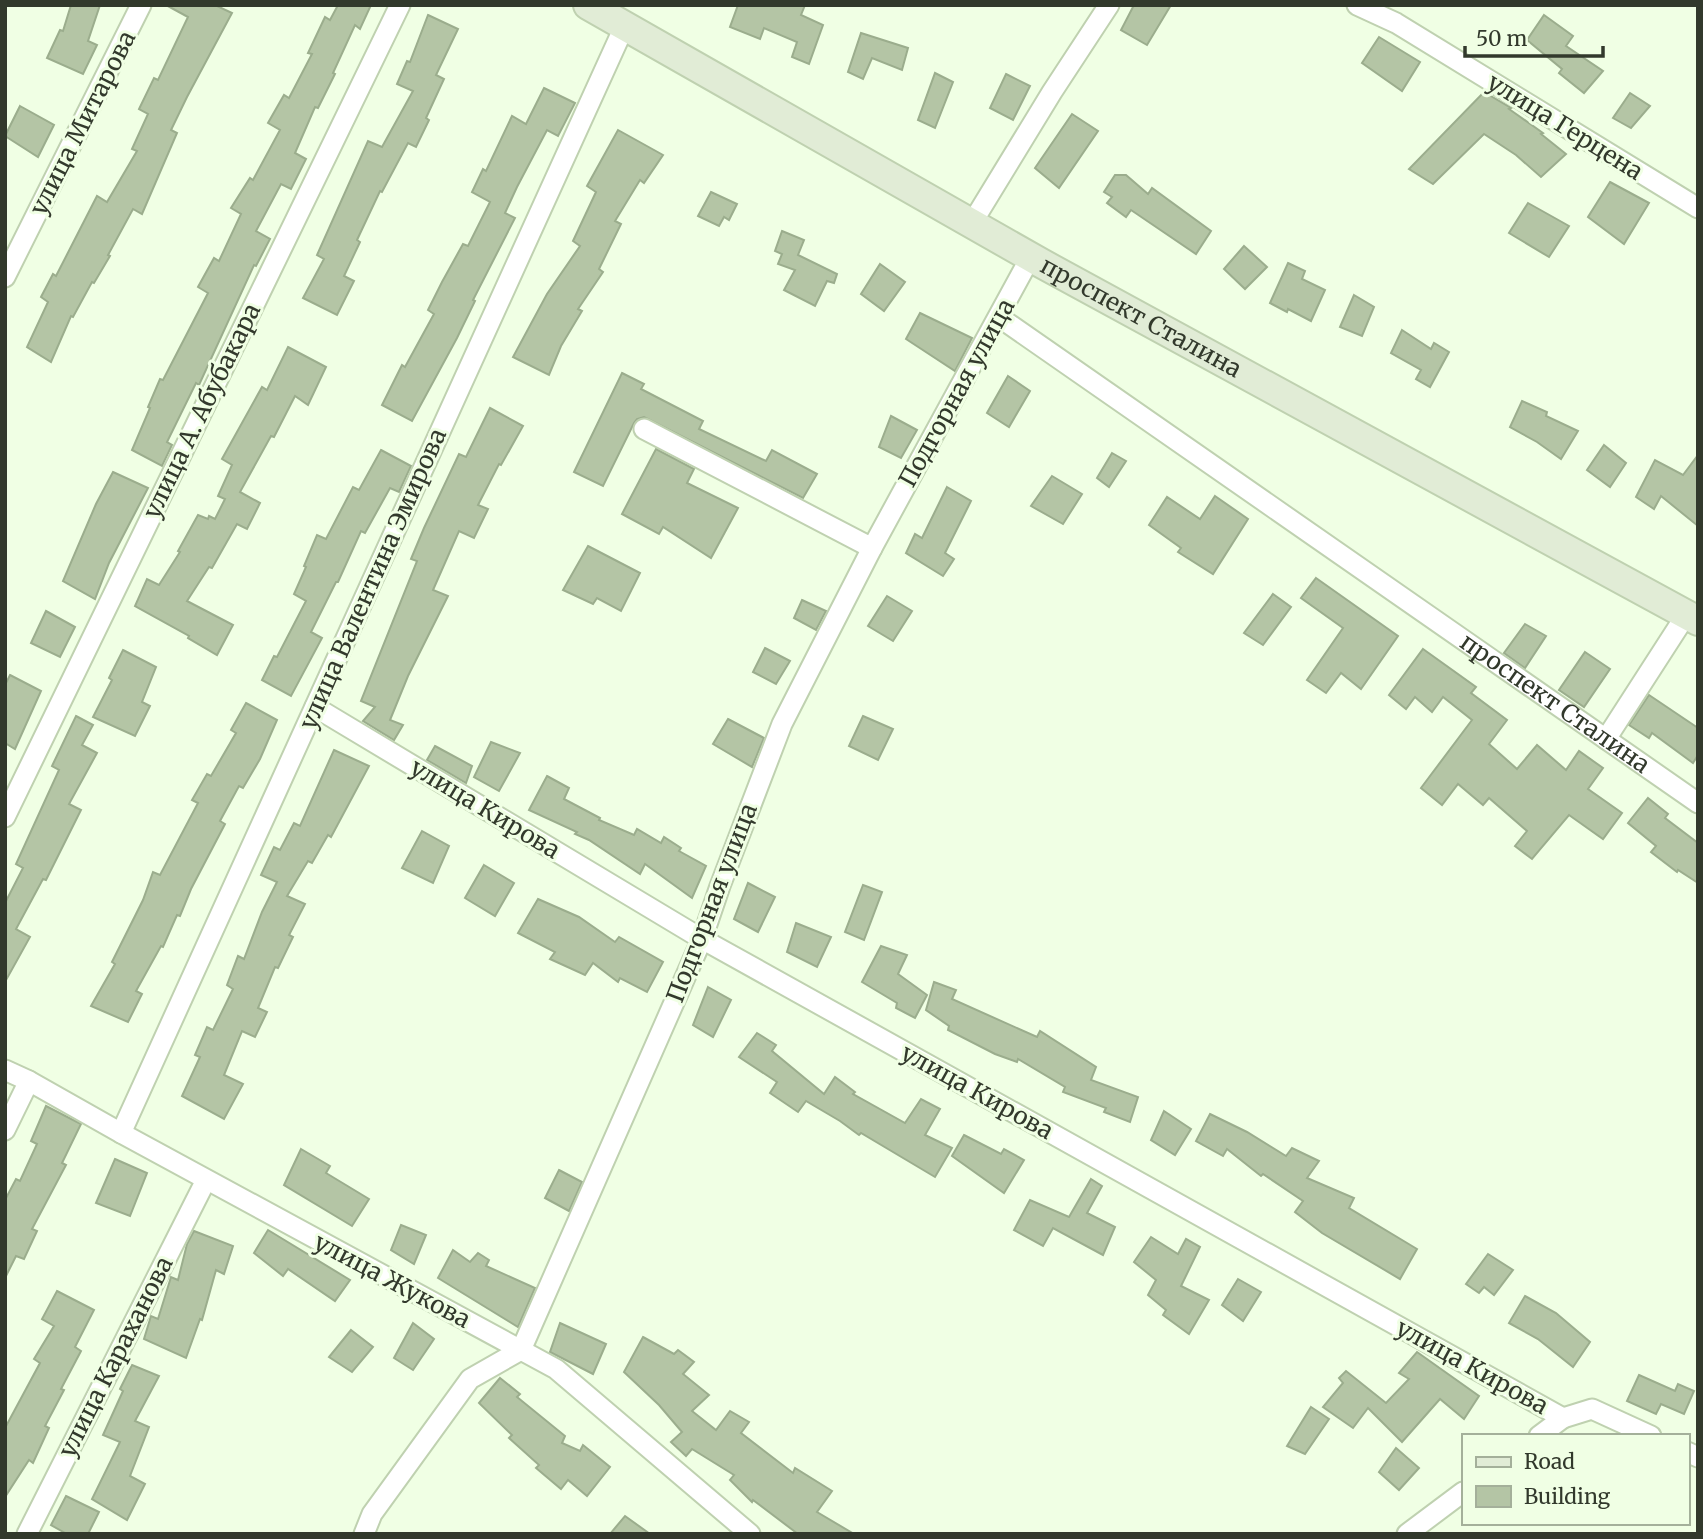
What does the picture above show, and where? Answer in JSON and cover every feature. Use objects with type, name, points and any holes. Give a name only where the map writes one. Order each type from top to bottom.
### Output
[{"type":"street","name":"улица Митарова","points":[[5,277],[141,5]]},
{"type":"street","name":"улица А. Абубакара","points":[[5,817],[400,5]]},
{"type":"street","name":"проспект Сталина","points":[[588,5],[1041,263],[1692,618]]},
{"type":"street","points":[[972,223],[1052,92],[1110,5]]},
{"type":"street","name":"улица Герцена","points":[[1357,5],[1396,23],[1698,208]]},
{"type":"street","name":"улица Валентина Эмирова","points":[[121,1133],[625,25]]},
{"type":"street","name":"Подгорная улица","points":[[521,1350],[702,939],[782,724],[872,548],[1030,258],[1041,263]]},
{"type":"street","name":"проспект Сталина","points":[[999,317],[1698,803]]},
{"type":"street","points":[[644,429],[872,548]]},
{"type":"street","points":[[1606,739],[1692,618]]},
{"type":"street","name":"улица Кирова","points":[[315,707],[702,939],[1563,1418],[1592,1409],[1647,1434]]},
{"type":"street","name":"улица Жукова","points":[[5,1070],[556,1369],[750,1534]]},
{"type":"street","points":[[5,1129],[29,1081]]},
{"type":"street","name":"улица Караханова","points":[[27,1534],[206,1180]]},
{"type":"street","points":[[364,1534],[372,1514],[470,1379],[521,1350]]},
{"type":"street","points":[[1542,1434],[1563,1418]]},
{"type":"street","points":[[1407,1534],[1462,1493]]},
{"type":"building","points":[[71,5],[100,5],[88,41],[97,45],[83,74],[47,58],[60,30],[63,31]]},
{"type":"building","points":[[166,5],[215,5],[232,13],[171,130],[177,133],[142,214],[133,209],[108,255],[110,256],[73,317],[71,316],[51,362],[27,347],[48,302],[41,297],[53,274],[56,276],[97,196],[107,202],[137,151],[132,149],[148,114],[139,109],[154,78],[158,80],[188,17]]},
{"type":"building","points":[[338,5],[371,5],[360,29],[355,25],[333,73],[335,74],[318,108],[315,107],[295,153],[306,159],[291,189],[281,184],[256,231],[270,239],[256,266],[254,265],[199,385],[196,383],[167,442],[172,445],[162,466],[132,450],[150,408],[148,407],[160,379],[163,380],[208,293],[198,287],[214,258],[219,261],[241,214],[231,208],[250,178],[253,180],[280,130],[268,123],[284,95],[289,98],[312,54],[308,53],[325,17],[330,20]]},
{"type":"building","points":[[738,5],[805,5],[801,15],[823,25],[809,64],[792,57],[797,42],[764,28],[760,39],[730,27]]},
{"type":"building","points":[[1134,5],[1171,5],[1147,45],[1121,30]]},
{"type":"building","points":[[428,15],[458,29],[436,75],[444,79],[416,147],[408,143],[382,192],[380,191],[357,240],[360,242],[344,276],[354,281],[337,315],[303,298],[324,259],[317,255],[368,141],[382,147],[413,91],[397,84],[407,61],[410,62]]},
{"type":"building","points":[[1544,15],[1573,36],[1566,46],[1603,71],[1584,93],[1559,73],[1562,69],[1527,40]]},
{"type":"building","points":[[861,33],[908,48],[902,70],[872,58],[863,79],[848,72]]},
{"type":"building","points":[[1379,37],[1420,62],[1402,91],[1362,63]]},
{"type":"building","points":[[935,73],[953,82],[935,128],[918,120]]},
{"type":"building","points":[[1006,74],[1030,86],[1013,120],[990,108]]},
{"type":"building","points":[[544,88],[575,103],[558,136],[547,130],[517,187],[505,213],[515,218],[473,300],[475,301],[457,338],[412,421],[382,405],[402,365],[405,367],[434,314],[428,310],[442,282],[463,244],[468,246],[490,202],[472,192],[483,169],[486,171],[512,116],[526,124]]},
{"type":"building","points":[[1484,92],[1511,108],[1509,109],[1543,133],[1541,134],[1566,154],[1541,177],[1516,155],[1484,134],[1433,184],[1409,169]]},
{"type":"building","points":[[1630,93],[1650,106],[1631,128],[1613,118]]},
{"type":"building","points":[[20,106],[54,125],[38,157],[5,136]]},
{"type":"building","points":[[1072,114],[1098,131],[1059,188],[1035,168]]},
{"type":"building","points":[[618,130],[663,155],[644,183],[640,180],[615,221],[621,224],[599,269],[603,272],[578,309],[582,311],[561,346],[549,375],[513,357],[547,294],[580,246],[573,241],[596,192],[587,186]]},
{"type":"building","points":[[1115,175],[1126,175],[1148,194],[1152,188],[1211,231],[1196,254],[1131,210],[1126,217],[1107,203],[1112,197],[1104,192]]},
{"type":"building","points":[[1610,182],[1649,203],[1624,244],[1588,217]]},
{"type":"building","points":[[711,192],[737,204],[729,220],[724,217],[719,226],[698,216]]},
{"type":"building","points":[[1528,203],[1569,226],[1549,257],[1509,233]]},
{"type":"building","points":[[782,231],[804,240],[798,255],[837,274],[834,283],[827,281],[815,306],[784,290],[795,270],[778,264],[782,254],[775,251]]},
{"type":"building","points":[[1244,246],[1267,267],[1245,289],[1224,269]]},
{"type":"building","points":[[1288,263],[1305,271],[1302,279],[1325,290],[1311,321],[1270,303]]},
{"type":"building","points":[[880,264],[905,282],[884,311],[861,294]]},
{"type":"building","points":[[1354,295],[1374,307],[1362,336],[1340,327]]},
{"type":"building","points":[[920,313],[972,338],[955,371],[906,339]]},
{"type":"building","points":[[1402,330],[1431,349],[1434,343],[1449,352],[1430,387],[1416,379],[1421,370],[1391,353]]},
{"type":"building","points":[[288,347],[326,367],[308,405],[295,396],[274,437],[271,436],[240,492],[260,503],[247,529],[237,524],[212,568],[209,567],[187,601],[233,625],[217,655],[135,606],[147,579],[159,585],[180,552],[178,551],[198,515],[215,519],[225,499],[218,496],[232,465],[222,459],[262,387],[267,390]]},
{"type":"building","points":[[622,373],[644,384],[641,389],[703,421],[699,429],[766,461],[772,450],[817,474],[803,498],[644,417],[634,423],[603,486],[574,472]]},
{"type":"building","points":[[1008,376],[1030,391],[1009,427],[987,413]]},
{"type":"building","points":[[1522,401],[1547,412],[1546,416],[1578,431],[1561,459],[1510,427]]},
{"type":"building","points":[[490,408],[523,426],[478,505],[488,509],[474,538],[459,531],[433,590],[448,596],[408,676],[390,720],[403,725],[394,740],[363,721],[375,707],[361,701],[417,561],[411,559],[424,528],[459,454],[466,457]]},
{"type":"building","points":[[891,416],[917,430],[901,458],[879,447]]},
{"type":"building","points":[[1604,445],[1626,463],[1610,487],[1587,470]]},
{"type":"building","points":[[656,449],[694,469],[687,483],[738,508],[711,558],[663,527],[659,534],[622,514]]},
{"type":"building","points":[[381,450],[411,466],[399,492],[390,488],[365,533],[361,531],[311,632],[322,638],[291,696],[262,680],[306,601],[294,594],[317,535],[326,539],[353,487],[359,490]]},
{"type":"building","points":[[1112,453],[1126,461],[1109,487],[1097,478]]},
{"type":"building","points":[[1698,455],[1698,526],[1661,496],[1654,509],[1636,497],[1655,460],[1683,475]]},
{"type":"building","points":[[113,472],[148,488],[109,563],[95,599],[63,581],[96,504]]},
{"type":"building","points":[[1052,476],[1082,494],[1063,524],[1031,506]]},
{"type":"building","points":[[947,487],[971,501],[945,553],[954,559],[943,576],[906,553],[915,534],[922,538]]},
{"type":"building","points":[[1215,496],[1248,519],[1213,574],[1178,552],[1181,548],[1149,525],[1167,497],[1200,519]]},
{"type":"building","points":[[588,546],[640,573],[621,611],[597,598],[593,604],[563,590]]},
{"type":"building","points":[[1316,578],[1398,636],[1361,689],[1341,673],[1326,693],[1307,680],[1343,628],[1301,598]]},
{"type":"building","points":[[1273,594],[1291,607],[1263,645],[1244,633]]},
{"type":"building","points":[[887,596],[912,611],[893,641],[868,626]]},
{"type":"building","points":[[802,600],[826,611],[816,630],[794,618]]},
{"type":"building","points":[[46,611],[75,627],[60,657],[31,643]]},
{"type":"building","points":[[1525,624],[1546,636],[1525,668],[1504,653]]},
{"type":"building","points":[[765,648],[790,661],[776,684],[753,672]]},
{"type":"building","points":[[1423,649],[1476,687],[1471,693],[1507,720],[1489,744],[1517,769],[1537,745],[1566,770],[1579,751],[1603,768],[1588,789],[1622,813],[1603,839],[1569,815],[1532,859],[1515,846],[1527,831],[1489,798],[1483,805],[1458,784],[1442,805],[1421,788],[1472,720],[1443,697],[1432,712],[1415,697],[1406,709],[1389,695]]},
{"type":"building","points":[[123,650],[156,667],[142,702],[150,706],[135,736],[93,717],[112,680],[109,678]]},
{"type":"building","points":[[1585,652],[1610,669],[1584,707],[1559,690]]},
{"type":"building","points":[[10,675],[41,691],[15,749],[5,743],[5,685]]},
{"type":"building","points":[[1649,695],[1698,728],[1698,755],[1693,763],[1652,733],[1649,738],[1629,725]]},
{"type":"building","points":[[246,703],[277,720],[260,759],[243,788],[239,786],[220,821],[225,824],[180,916],[177,915],[163,947],[161,946],[136,991],[142,994],[128,1022],[91,1006],[115,964],[112,962],[143,900],[153,872],[160,875],[198,803],[192,800],[207,774],[211,776],[236,733],[231,730]]},
{"type":"building","points":[[76,716],[93,725],[82,745],[97,753],[69,804],[81,810],[46,880],[43,879],[16,929],[30,937],[5,982],[5,903],[23,868],[16,864],[59,770],[52,766]]},
{"type":"building","points":[[863,716],[893,729],[878,760],[849,746]]},
{"type":"building","points":[[728,719],[764,738],[752,767],[713,744]]},
{"type":"building","points":[[491,742],[520,753],[499,791],[474,777]]},
{"type":"building","points":[[435,746],[472,766],[466,783],[427,760]]},
{"type":"building","points":[[334,750],[369,766],[331,837],[328,835],[312,863],[308,861],[287,896],[305,904],[289,935],[293,937],[278,968],[275,967],[258,1008],[267,1012],[255,1037],[242,1031],[224,1075],[243,1084],[224,1119],[182,1096],[200,1057],[195,1055],[207,1027],[213,1030],[233,989],[227,985],[238,956],[244,959],[277,882],[261,875],[274,847],[280,850],[294,823],[300,826]]},
{"type":"building","points":[[547,776],[569,788],[564,799],[600,818],[599,820],[634,835],[637,829],[661,843],[664,837],[681,848],[679,851],[706,866],[692,898],[645,864],[640,874],[589,840],[575,834],[577,832],[529,810]]},
{"type":"building","points":[[1648,798],[1668,814],[1665,818],[1698,843],[1698,883],[1678,870],[1677,872],[1651,852],[1656,846],[1628,823]]},
{"type":"building","points":[[422,831],[449,846],[433,883],[402,868]]},
{"type":"building","points":[[484,865],[514,883],[495,916],[465,898]]},
{"type":"building","points":[[748,883],[775,897],[758,932],[734,919]]},
{"type":"building","points":[[863,885],[882,892],[864,940],[845,932]]},
{"type":"building","points":[[538,899],[579,917],[615,942],[619,937],[663,962],[647,992],[620,978],[618,982],[593,963],[585,975],[550,959],[555,952],[518,933]]},
{"type":"building","points":[[796,923],[831,937],[817,967],[787,952]]},
{"type":"building","points":[[881,946],[907,955],[898,974],[927,995],[915,1018],[896,1008],[897,1003],[862,982]]},
{"type":"building","points":[[934,982],[956,990],[952,999],[1037,1037],[1040,1031],[1096,1067],[1091,1080],[1138,1097],[1130,1122],[1104,1112],[1106,1108],[1063,1092],[1065,1087],[1018,1059],[1017,1062],[995,1054],[948,1030],[949,1026],[926,1010]]},
{"type":"building","points":[[708,987],[731,1000],[713,1037],[693,1025]]},
{"type":"building","points":[[757,1033],[776,1045],[772,1051],[824,1094],[835,1077],[855,1092],[853,1094],[905,1123],[921,1099],[940,1109],[925,1135],[952,1148],[935,1177],[861,1133],[859,1135],[806,1101],[798,1112],[770,1093],[777,1082],[739,1057]]},
{"type":"building","points":[[46,1106],[81,1124],[62,1163],[66,1165],[32,1229],[37,1231],[24,1259],[16,1256],[5,1278],[5,1200],[16,1179],[20,1181],[37,1144],[31,1141]]},
{"type":"building","points":[[1164,1111],[1191,1129],[1175,1155],[1151,1140]]},
{"type":"building","points":[[1210,1114],[1247,1132],[1286,1156],[1292,1148],[1319,1161],[1307,1178],[1354,1198],[1349,1208],[1417,1249],[1400,1279],[1322,1233],[1295,1212],[1303,1201],[1263,1174],[1261,1176],[1227,1149],[1223,1156],[1196,1141]]},
{"type":"building","points":[[964,1135],[1001,1154],[1004,1149],[1024,1160],[1004,1193],[952,1156]]},
{"type":"building","points":[[301,1149],[330,1166],[326,1173],[369,1199],[352,1226],[284,1185]]},
{"type":"building","points":[[115,1159],[147,1173],[130,1216],[96,1203]]},
{"type":"building","points":[[559,1170],[582,1182],[569,1211],[545,1198]]},
{"type":"building","points":[[1091,1179],[1102,1186],[1087,1213],[1115,1227],[1103,1255],[1053,1228],[1043,1246],[1014,1230],[1030,1200],[1069,1217]]},
{"type":"building","points":[[401,1225],[426,1235],[414,1264],[391,1250]]},
{"type":"building","points":[[268,1230],[350,1280],[335,1301],[288,1269],[283,1276],[254,1253]]},
{"type":"building","points":[[194,1231],[233,1246],[224,1274],[216,1270],[202,1320],[200,1319],[186,1358],[144,1339],[151,1316],[158,1319],[171,1277],[178,1280],[187,1244]]},
{"type":"building","points":[[1151,1237],[1178,1254],[1186,1239],[1200,1247],[1181,1286],[1209,1300],[1189,1334],[1163,1315],[1166,1310],[1148,1295],[1156,1280],[1134,1262]]},
{"type":"building","points":[[453,1250],[470,1262],[478,1253],[489,1260],[486,1266],[535,1288],[518,1327],[438,1278]]},
{"type":"building","points":[[1488,1254],[1513,1270],[1494,1295],[1484,1287],[1479,1293],[1466,1284]]},
{"type":"building","points":[[1238,1279],[1261,1292],[1243,1321],[1222,1305]]},
{"type":"building","points":[[57,1291],[94,1310],[75,1347],[81,1351],[45,1426],[49,1428],[33,1463],[29,1460],[5,1497],[5,1428],[40,1363],[34,1359],[54,1326],[42,1319]]},
{"type":"building","points":[[1525,1296],[1556,1313],[1590,1342],[1573,1367],[1538,1339],[1509,1323]]},
{"type":"building","points":[[413,1323],[434,1339],[413,1370],[394,1358]]},
{"type":"building","points":[[560,1323],[606,1344],[593,1374],[550,1352]]},
{"type":"building","points":[[351,1330],[373,1347],[352,1372],[329,1357]]},
{"type":"building","points":[[643,1337],[674,1354],[678,1350],[694,1362],[683,1374],[709,1395],[692,1411],[716,1430],[730,1411],[749,1422],[741,1433],[793,1473],[795,1468],[832,1491],[817,1512],[854,1534],[798,1534],[753,1500],[752,1502],[730,1480],[734,1475],[692,1449],[686,1456],[671,1442],[682,1432],[659,1405],[624,1372]]},
{"type":"building","points":[[1417,1352],[1479,1396],[1464,1419],[1440,1399],[1402,1442],[1368,1408],[1353,1428],[1323,1407],[1343,1383],[1339,1378],[1346,1371],[1386,1403],[1409,1379],[1399,1373]]},
{"type":"building","points":[[132,1365],[159,1376],[135,1421],[149,1427],[130,1476],[145,1484],[127,1520],[92,1499],[120,1442],[103,1435]]},
{"type":"building","points":[[1639,1375],[1675,1391],[1678,1384],[1694,1391],[1684,1414],[1661,1404],[1656,1414],[1627,1401]]},
{"type":"building","points":[[500,1378],[520,1394],[517,1397],[565,1436],[562,1443],[580,1451],[583,1445],[610,1467],[587,1496],[568,1480],[561,1489],[536,1468],[539,1465],[509,1438],[512,1435],[479,1403]]},
{"type":"building","points":[[1311,1407],[1329,1419],[1305,1454],[1287,1446]]},
{"type":"building","points":[[1396,1448],[1419,1468],[1399,1490],[1379,1472]]},
{"type":"building","points":[[66,1496],[99,1512],[88,1534],[67,1534],[51,1525]]},
{"type":"building","points":[[625,1516],[650,1534],[610,1534]]}]
